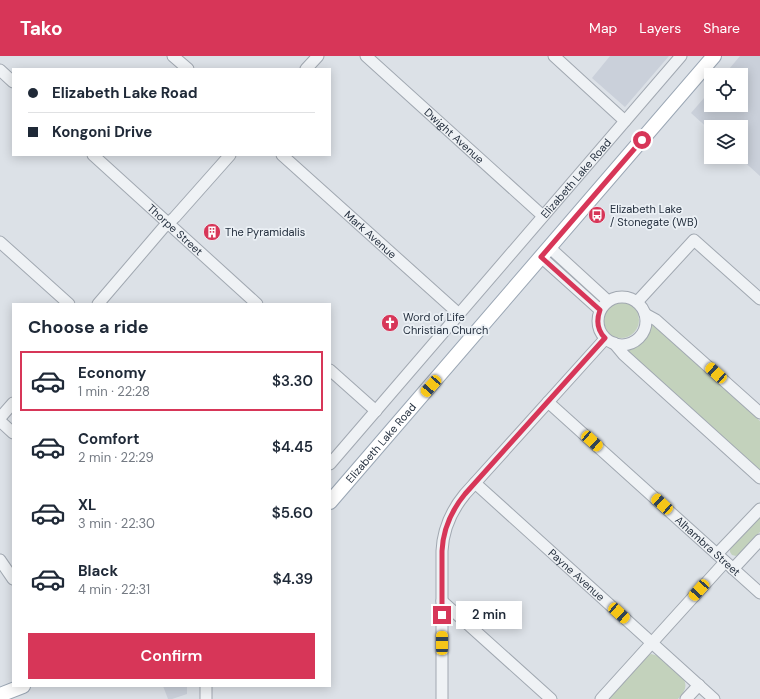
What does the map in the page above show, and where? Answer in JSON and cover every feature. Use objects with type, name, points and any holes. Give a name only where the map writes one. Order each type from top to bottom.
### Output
[{"type":"main road","name":"Elizabeth Lake Road","points":[[331,501],[714,56]]},
{"type":"main road","points":[[0,695],[20,687]]},
{"type":"street","points":[[174,56],[187,68]]},
{"type":"street","points":[[307,68],[318,56]]},
{"type":"street","name":"Dwight Avenue","points":[[366,56],[543,216]]},
{"type":"street","points":[[554,56],[625,121]]},
{"type":"street","name":"Elizabeth Lake Road","points":[[331,463],[681,56]]},
{"type":"street","points":[[0,70],[12,81]]},
{"type":"street","name":"Thorpe Street","points":[[94,156],[256,303]]},
{"type":"street","points":[[99,303],[158,234],[229,156]]},
{"type":"street","name":"Mark Avenue","points":[[283,156],[459,314]]},
{"type":"street","points":[[637,302],[694,240],[760,299]]},
{"type":"street","points":[[0,242],[68,303]]},
{"type":"street","points":[[545,252],[608,301]]},
{"type":"street","points":[[545,252],[600,310]]},
{"type":"street","points":[[610,341],[621,345],[629,344],[638,338],[643,332],[645,325],[645,314],[637,302],[623,296],[608,301],[603,305],[598,316],[598,327],[601,333],[760,478]]},
{"type":"street","points":[[645,314],[656,320],[760,413]]},
{"type":"street","points":[[442,699],[442,551],[448,521],[462,498],[475,483],[548,402],[610,341]]},
{"type":"street","points":[[331,371],[376,411]]},
{"type":"street","name":"Alhambra Street","points":[[548,402],[760,593]]},
{"type":"street","points":[[0,418],[12,404]]},
{"type":"street","points":[[0,421],[12,432]]},
{"type":"street","name":"Payne Avenue","points":[[475,483],[714,699]]},
{"type":"street","points":[[601,699],[725,562],[760,509]]},
{"type":"street","points":[[725,562],[760,540]]},
{"type":"street","points":[[0,560],[12,578]]},
{"type":"street","points":[[442,601],[551,699]]},
{"type":"street","points":[[686,699],[699,685]]},
{"type":"street","points":[[206,687],[206,699]]},
{"type":"shaded area","points":[[610,56],[669,56],[625,107],[592,78]]},
{"type":"shaded area","points":[[740,56],[760,56],[760,176],[747,164],[748,164],[748,120],[704,120],[704,125],[691,113],[704,98],[704,112],[748,112],[748,68],[730,68]]},
{"type":"shaded area","points":[[163,687],[187,687],[187,694],[168,699]]},
{"type":"green space","points":[[625,302],[634,307],[638,313],[638,327],[634,333],[625,338],[617,338],[608,333],[604,327],[603,316],[608,307],[614,303]]},
{"type":"green space","points":[[651,324],[760,421],[760,470],[629,352],[629,349],[638,345],[643,340]]},
{"type":"green space","points":[[760,517],[760,532],[739,554],[736,556],[732,555],[730,549]]},
{"type":"green space","points":[[651,654],[659,657],[684,680],[685,688],[678,699],[608,699],[645,658]]},
{"type":"place","name":"Elizabeth Lake / Stonegate (WB)","points":[[597,215]]},
{"type":"place","name":"The Pyramidalis","points":[[212,232]]},
{"type":"place","name":"Word of Life Christian Church","points":[[390,323]]},
{"type":"route","points":[[442,615],[443,542],[447,525],[454,510],[465,494],[605,338],[598,327],[598,316],[600,310],[541,257],[642,140]]}]
